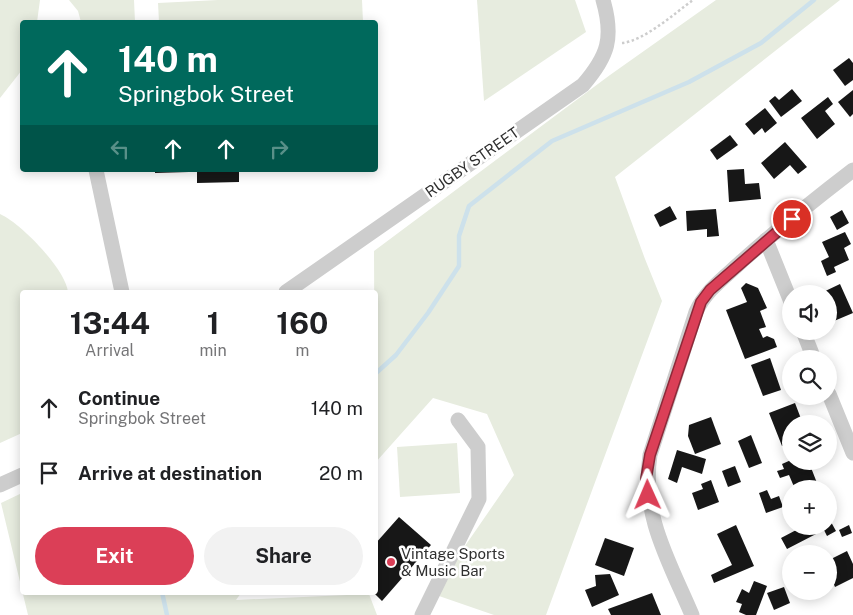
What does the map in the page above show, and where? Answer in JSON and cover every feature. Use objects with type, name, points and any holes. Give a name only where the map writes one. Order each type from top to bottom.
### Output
[{"type":"street","name":"RUGBY STREET","points":[[289,290],[583,85],[603,59],[608,44],[609,23],[603,0]]},
{"type":"street","points":[[692,615],[652,517],[646,479],[650,455],[701,302],[710,290],[766,240],[853,170]]},
{"type":"street","points":[[96,172],[122,290]]},
{"type":"street","points":[[766,240],[784,285]]},
{"type":"street","points":[[833,405],[853,453]]},
{"type":"street","points":[[422,615],[479,499],[478,447],[458,420]]},
{"type":"street","points":[[0,485],[20,476]]},
{"type":"path","points":[[608,44],[629,42],[659,25],[693,0]]},
{"type":"shaded area","points":[[0,0],[40,0],[37,20],[20,20],[20,73],[0,98]]},
{"type":"shaded area","points":[[69,0],[134,0],[135,20],[80,20],[78,11]]},
{"type":"shaded area","points":[[218,0],[362,0],[363,20],[159,20],[158,3]]},
{"type":"shaded area","points":[[477,0],[575,0],[586,32],[484,101]]},
{"type":"shaded area","points":[[716,0],[840,0],[615,177],[662,301],[546,615],[494,615],[439,596],[456,559],[514,475],[487,414],[433,398],[378,460],[378,290],[374,290],[374,251],[610,75]]},
{"type":"shaded area","points":[[0,214],[19,227],[41,248],[59,272],[67,290],[20,290],[20,434],[0,443]]},
{"type":"shaded area","points":[[457,443],[460,493],[400,497],[397,447]]},
{"type":"shaded area","points":[[20,494],[20,582],[1,503]]},
{"type":"shaded area","points":[[23,595],[240,595],[236,600],[369,595],[377,615],[28,615]]},
{"type":"building","points":[[849,58],[853,63],[853,80],[845,86],[833,70]]},
{"type":"building","points":[[792,89],[802,101],[781,117],[769,101],[775,96],[779,100]]},
{"type":"building","points":[[853,90],[853,114],[850,117],[838,102]]},
{"type":"building","points":[[828,97],[833,104],[825,111],[835,124],[817,139],[801,118]]},
{"type":"building","points":[[765,108],[777,123],[765,133],[762,128],[754,135],[745,124]]},
{"type":"building","points":[[730,135],[738,145],[717,160],[710,150]]},
{"type":"building","points":[[785,142],[807,167],[798,174],[790,165],[774,179],[761,163]]},
{"type":"building","points":[[744,169],[745,184],[759,183],[761,199],[729,202],[727,170]]},
{"type":"building","points":[[155,172],[189,172],[155,173]]},
{"type":"building","points":[[197,172],[239,172],[239,182],[197,183]]},
{"type":"building","points":[[670,206],[677,219],[660,227],[654,215]]},
{"type":"building","points":[[716,209],[719,236],[707,237],[707,229],[687,231],[686,211]]},
{"type":"building","points":[[842,210],[849,223],[837,230],[830,217]]},
{"type":"building","points":[[845,232],[851,244],[844,248],[849,260],[834,267],[836,272],[827,276],[821,261],[829,257],[822,242]]},
{"type":"building","points":[[746,283],[758,288],[767,308],[760,311],[766,327],[759,329],[763,338],[767,336],[774,339],[777,347],[745,359],[726,310],[747,302],[741,288]]},
{"type":"building","points":[[840,284],[853,313],[837,320],[837,285]]},
{"type":"building","points":[[770,358],[781,390],[763,396],[751,365]]},
{"type":"building","points":[[790,405],[796,405],[800,415],[782,415],[782,446],[769,413]]},
{"type":"building","points":[[711,417],[721,444],[695,454],[688,436],[689,425]]},
{"type":"building","points":[[751,435],[762,463],[749,468],[738,441]]},
{"type":"building","points":[[677,450],[706,459],[702,474],[682,467],[677,483],[668,479]]},
{"type":"building","points":[[735,466],[741,482],[728,487],[722,471]]},
{"type":"building","points":[[812,470],[816,480],[791,480],[789,475],[780,478],[777,471]]},
{"type":"building","points":[[711,480],[719,502],[698,510],[692,493],[703,489],[701,484]]},
{"type":"building","points":[[767,490],[771,499],[779,496],[782,507],[766,513],[759,493]]},
{"type":"building","points":[[399,517],[431,545],[382,601],[376,595],[378,595],[378,541]]},
{"type":"building","points":[[736,525],[754,566],[714,583],[711,575],[732,565],[717,534]]},
{"type":"building","points":[[849,525],[852,533],[842,537],[839,530]]},
{"type":"building","points":[[787,535],[814,535],[795,545],[785,545],[781,538]]},
{"type":"building","points":[[605,538],[634,548],[624,576],[595,565]]},
{"type":"building","points":[[847,551],[853,564],[853,578],[837,586],[837,556]]},
{"type":"building","points":[[610,574],[619,595],[592,607],[585,590],[596,586],[595,575]]},
{"type":"building","points":[[754,581],[767,586],[756,615],[746,615],[739,612],[742,604],[736,602],[742,589],[749,593]]},
{"type":"building","points":[[782,588],[782,600],[789,600],[790,603],[774,610],[767,593]]},
{"type":"building","points":[[652,593],[661,615],[611,615],[608,609]]},
{"type":"waterway","points":[[378,371],[396,355],[428,313],[459,266],[459,236],[469,206],[552,141],[689,82],[761,43],[814,0]]},
{"type":"waterway","points":[[163,595],[167,615]]},
{"type":"place","name":"Vintage Sports & Music Bar","points":[[391,562]]},
{"type":"route","points":[[648,495],[646,479],[650,455],[696,312],[701,302],[710,290],[792,219]]}]
